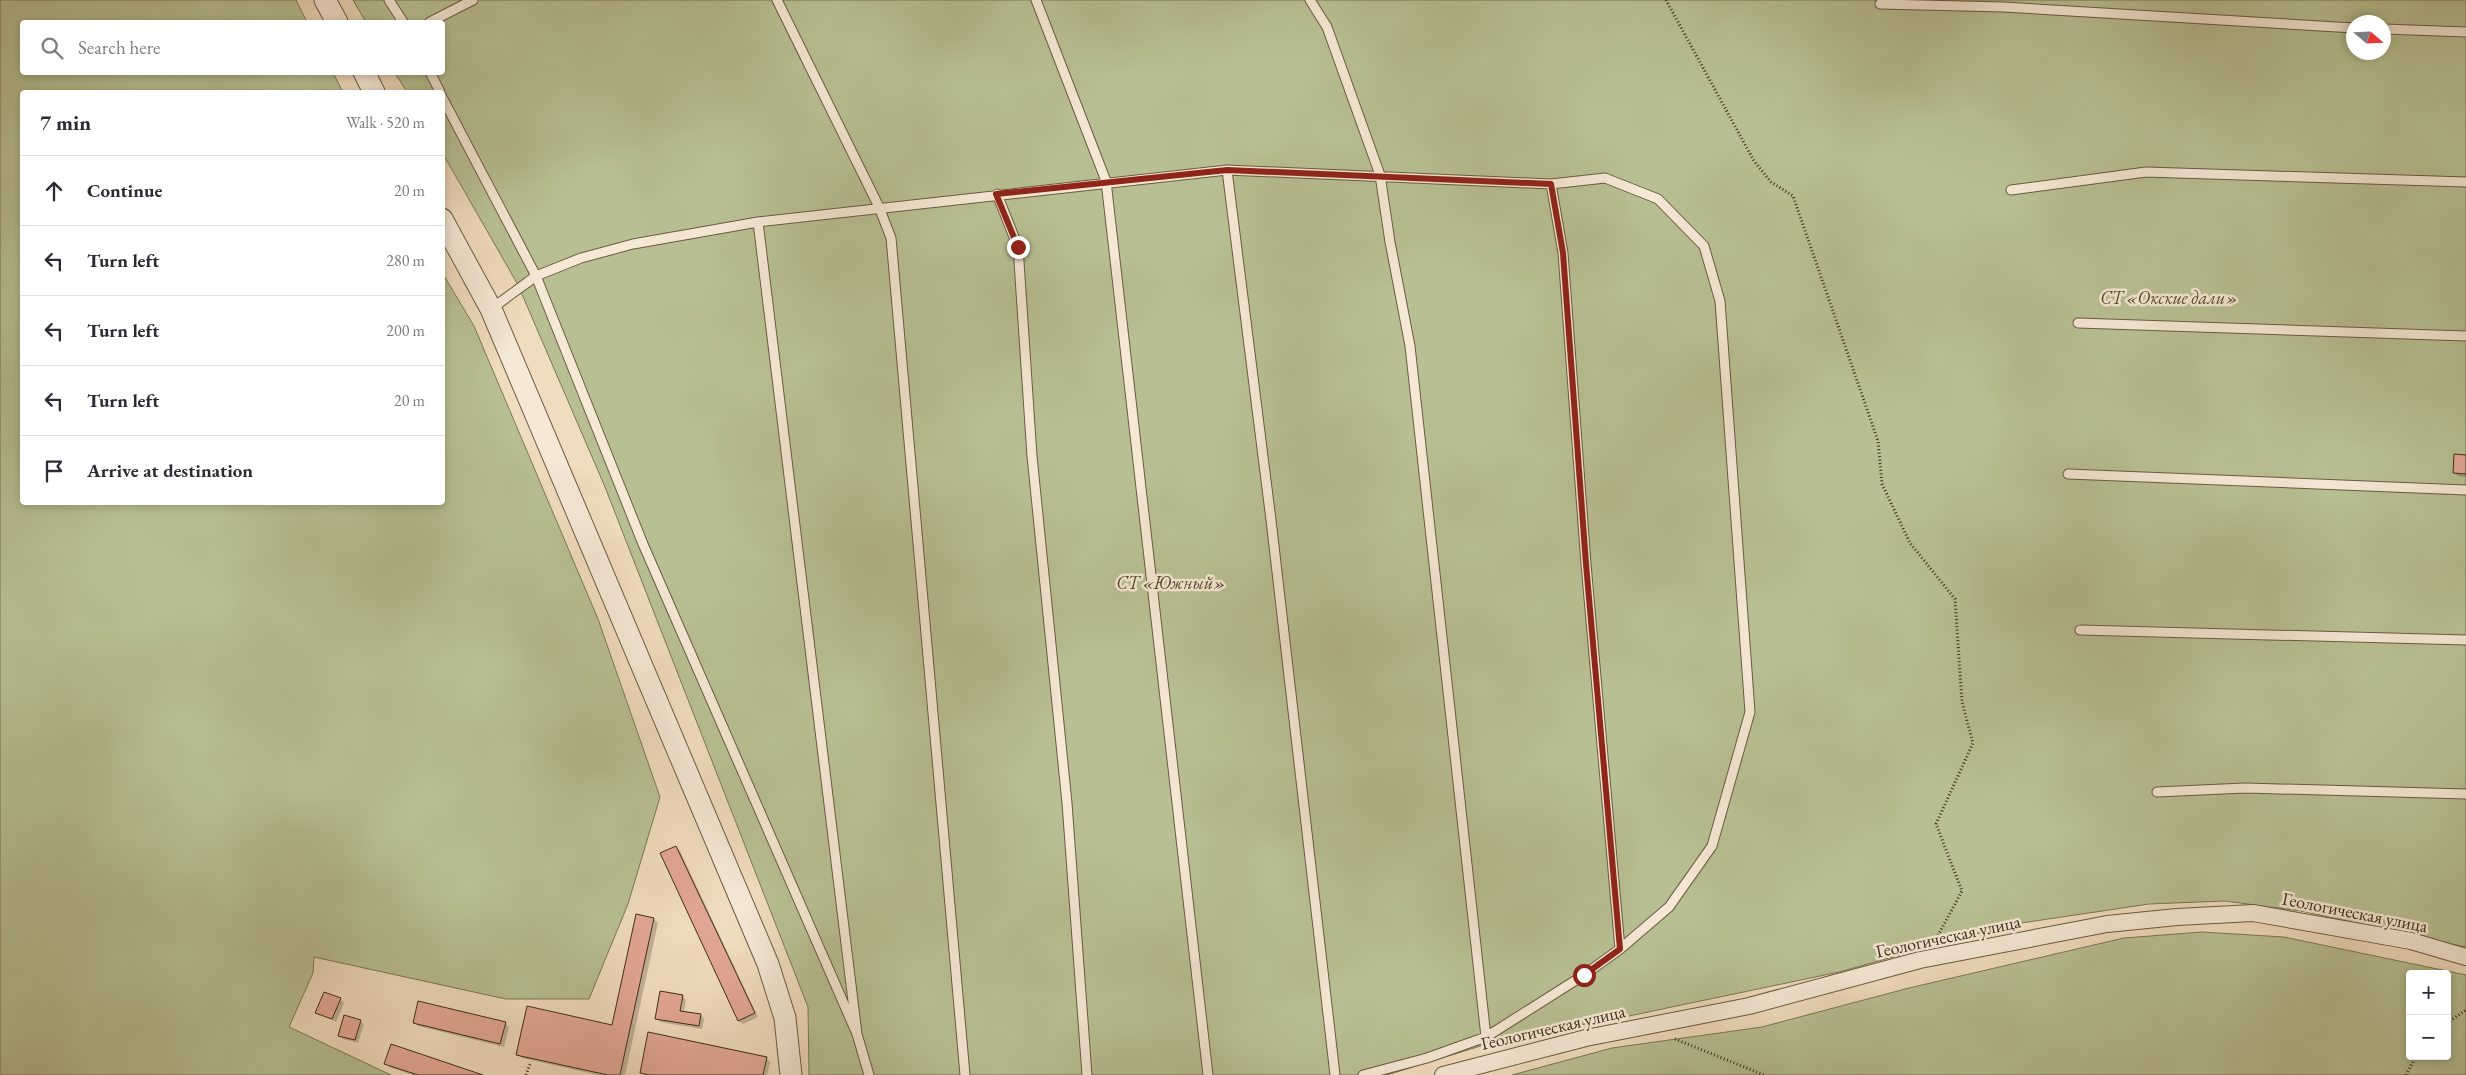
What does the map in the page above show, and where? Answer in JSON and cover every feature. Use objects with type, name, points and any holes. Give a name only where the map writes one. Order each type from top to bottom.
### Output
[{"type":"street","points":[[325,0],[336,20]]},
{"type":"street","points":[[366,75],[373,90]]},
{"type":"street","points":[[445,225],[491,310],[768,964],[785,1018],[791,1075]]},
{"type":"street","name":"Геологическая улица","points":[[1443,1075],[1537,1050],[1749,1006],[1920,960],[2107,924],[2177,917],[2253,913],[2411,941],[2466,957]]},
{"type":"lane","points":[[389,0],[402,20]]},
{"type":"lane","points":[[434,20],[473,0]]},
{"type":"lane","points":[[777,0],[879,208],[891,238],[965,1075]]},
{"type":"lane","points":[[1036,0],[1106,182],[1208,1075]]},
{"type":"lane","points":[[1310,0],[1327,27],[1380,175],[1390,242],[1410,346],[1486,1037]]},
{"type":"lane","points":[[1880,4],[2003,3],[2346,27]]},
{"type":"lane","points":[[2391,29],[2466,32]]},
{"type":"lane","points":[[432,75],[439,90]]},
{"type":"lane","points":[[445,103],[536,276],[643,544],[856,1034],[870,1075]]},
{"type":"lane","points":[[1227,170],[1271,520],[1335,1075]]},
{"type":"lane","points":[[491,310],[536,276],[581,258],[633,244],[758,222],[996,194],[1227,170],[1380,175],[1551,184],[1605,178],[1658,199],[1704,246],[1720,301],[1750,712],[1712,846],[1669,907],[1620,949],[1486,1037],[1427,1058],[1363,1075]]},
{"type":"lane","points":[[2011,190],[2146,172],[2466,182]]},
{"type":"lane","points":[[1551,184],[1563,253],[1586,564],[1620,949]]},
{"type":"lane","points":[[996,194],[1018,247],[1032,456],[1067,804],[1087,1075]]},
{"type":"lane","points":[[758,222],[856,1034]]},
{"type":"lane","points":[[2078,323],[2466,336]]},
{"type":"lane","points":[[2068,474],[2466,490]]},
{"type":"lane","points":[[2080,630],[2466,640]]},
{"type":"lane","points":[[2157,792],[2245,788],[2466,794]]},
{"type":"path","points":[[1666,0],[1754,161],[1771,182],[1793,196],[1878,441],[1882,484],[1910,543],[1955,599],[1962,702],[1973,743],[1936,824],[1962,891],[1940,934],[1920,960]]},
{"type":"path","points":[[2451,1019],[2466,1010]]},
{"type":"path","points":[[1646,1026],[1764,1075]]},
{"type":"path","points":[[2406,1075],[2414,1060]]},
{"type":"path","points":[[526,1075],[530,1064]]},
{"type":"green space","points":[[0,0],[296,0],[306,20],[20,20],[20,75],[334,75],[342,90],[20,90],[20,505],[445,505],[445,277],[474,326],[598,619],[660,797],[628,904],[589,999],[506,999],[314,957],[313,973],[289,1027],[391,1075],[0,1075]]},
{"type":"green space","name":"СТ «Южный»","points":[[353,0],[2466,0],[2466,947],[2301,911],[2225,901],[2149,904],[2008,925],[1839,972],[1629,1016],[1503,1039],[1387,1075],[809,1075],[808,1007],[605,487],[518,285],[445,157],[445,90],[406,90],[396,75],[445,75],[445,20],[365,20]]},
{"type":"green space","points":[[2202,932],[2284,937],[2442,970],[2406,970],[2406,1060],[2451,1060],[2451,972],[2466,975],[2466,1075],[1512,1075],[1612,1048],[1762,1027],[1909,988],[2124,938]]},
{"type":"building","points":[[2454,454],[2466,455],[2466,474],[2453,473]]},
{"type":"building","points":[[676,846],[755,1013],[738,1021],[660,853]]},
{"type":"building","points":[[636,914],[654,918],[620,1075],[608,1075],[516,1055],[527,1006],[612,1025]]},
{"type":"building","points":[[660,991],[683,995],[680,1011],[701,1014],[699,1026],[655,1019]]},
{"type":"building","points":[[324,992],[341,998],[332,1019],[315,1013]]},
{"type":"building","points":[[418,1001],[506,1022],[500,1044],[413,1023]]},
{"type":"building","points":[[344,1015],[361,1020],[355,1040],[338,1036]]},
{"type":"building","points":[[648,1032],[767,1057],[763,1075],[650,1075],[640,1073]]},
{"type":"building","points":[[391,1044],[483,1075],[418,1075],[384,1064]]},
{"type":"route","points":[[1018,247],[996,194],[1227,170],[1380,175],[1551,184],[1563,253],[1586,564],[1620,949],[1584,975]]},
{"type":"park label","name":"СТ «Окские дали»","points":[[2169,297]]}]
